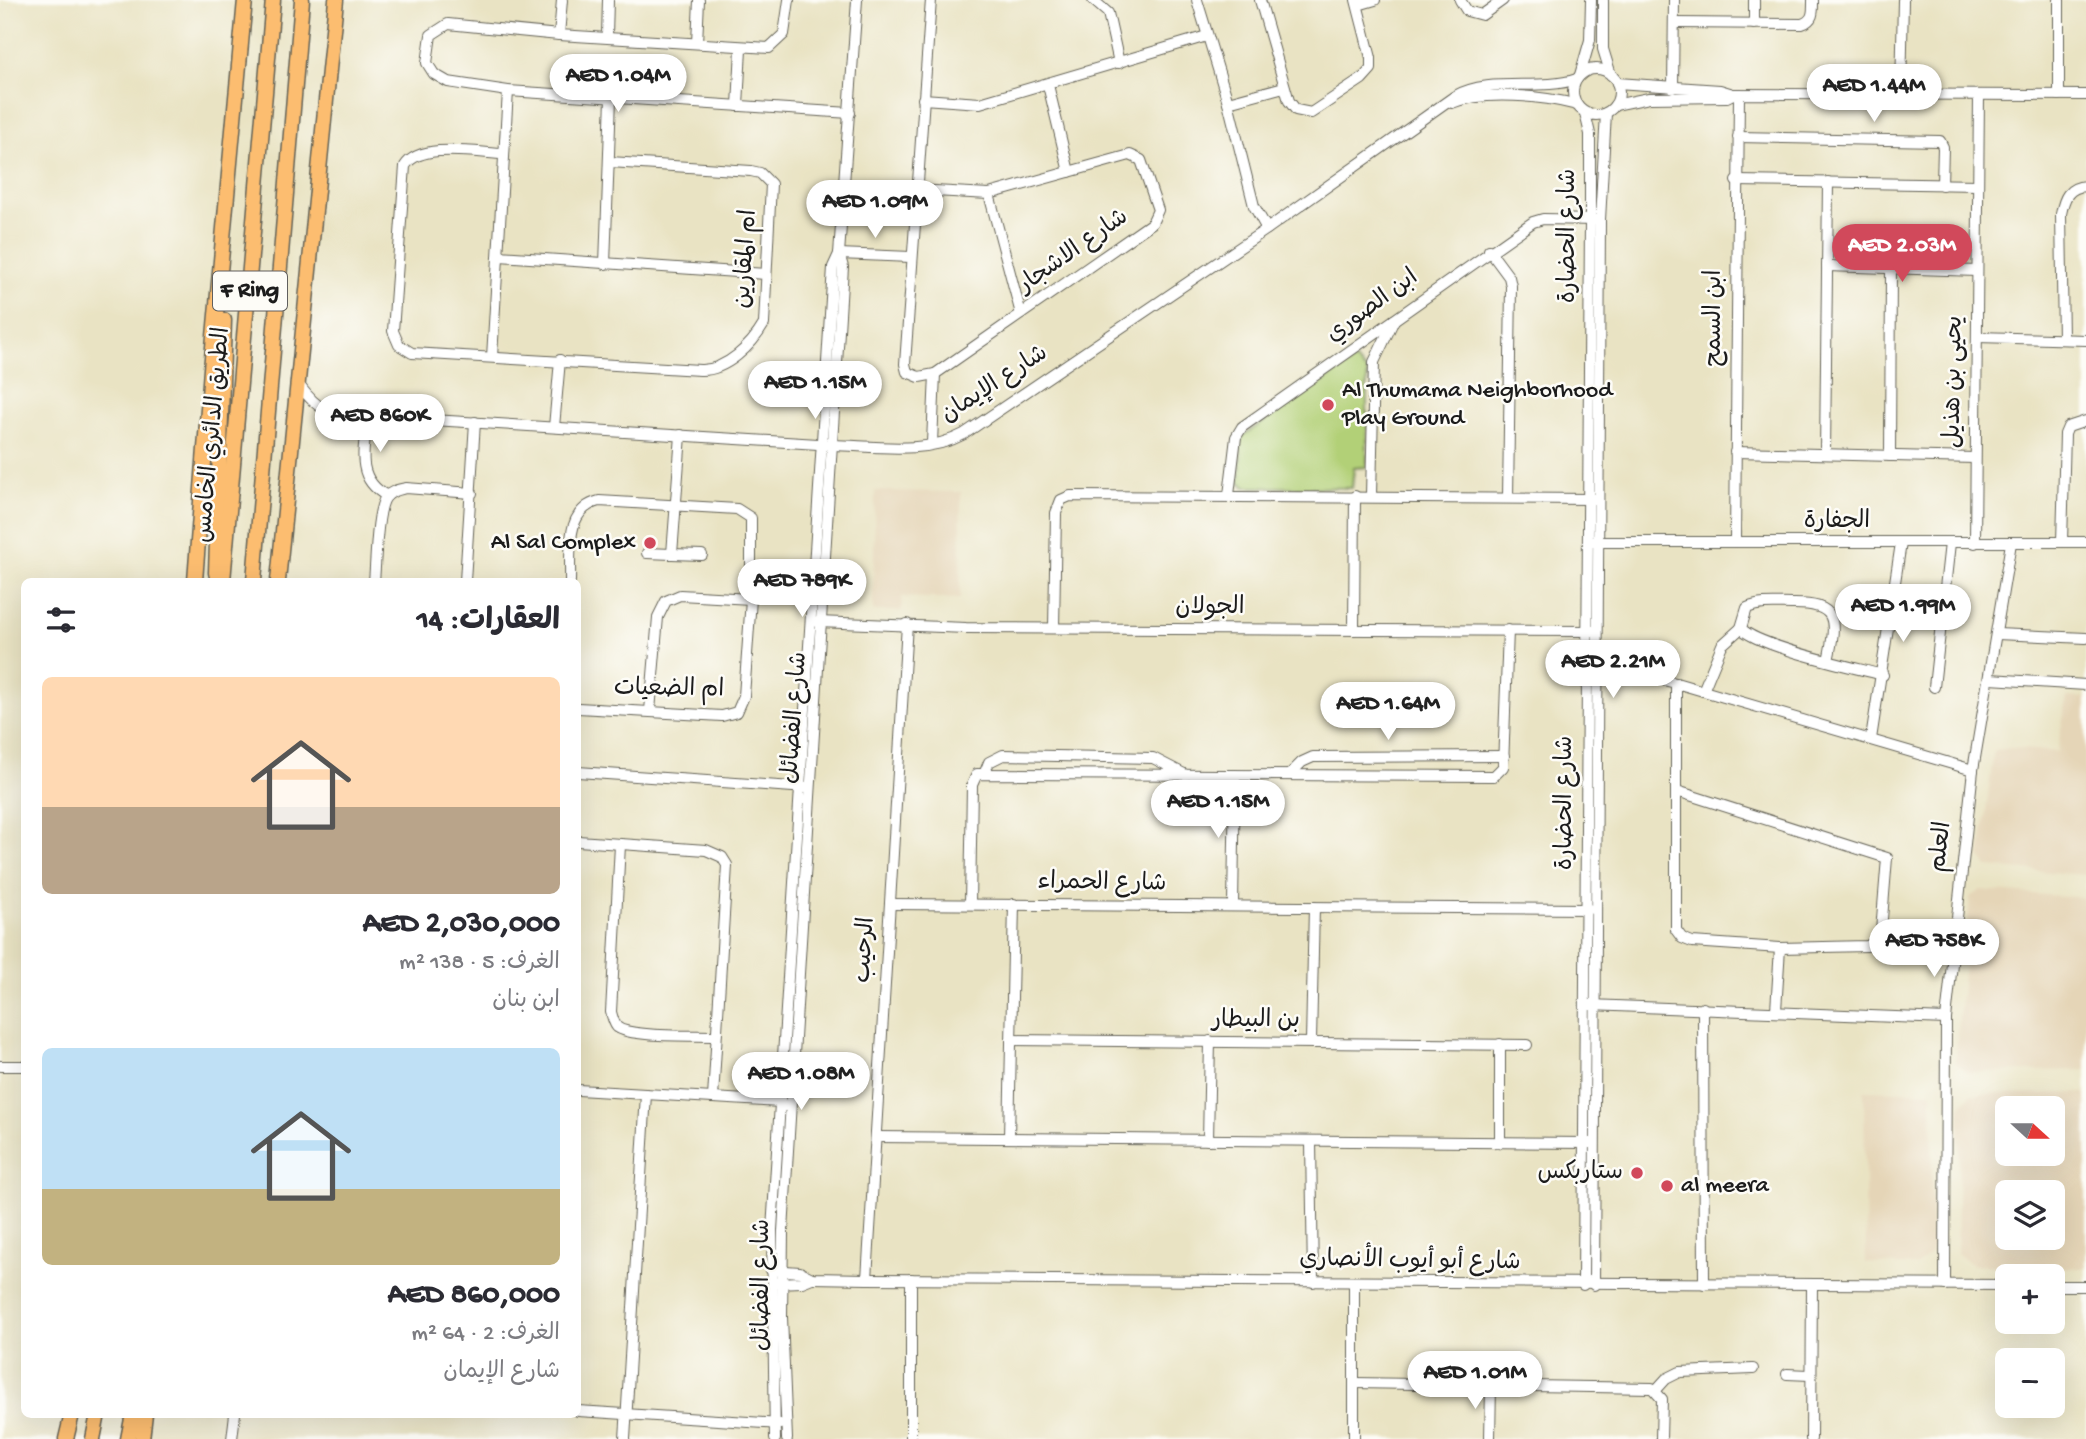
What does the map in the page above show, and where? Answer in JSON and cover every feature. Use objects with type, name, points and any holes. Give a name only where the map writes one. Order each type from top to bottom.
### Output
[{"type":"highway","points":[[195,578],[211,369],[245,0]]},
{"type":"highway","name":"الطريق الدائري الخامس","points":[[223,578],[273,0]]},
{"type":"highway","name":"F Ring","points":[[254,578],[302,0]]},
{"type":"highway","points":[[278,578],[336,0]]},
{"type":"highway","points":[[216,578],[228,197]]},
{"type":"highway","points":[[66,1439],[71,1418]]},
{"type":"highway","points":[[93,1437],[96,1418]]},
{"type":"highway","points":[[128,1439],[131,1418]]},
{"type":"highway","points":[[142,1439],[145,1418]]},
{"type":"street","points":[[559,35],[562,0]]},
{"type":"street","points":[[607,36],[608,0]]},
{"type":"street","points":[[697,43],[699,0]]},
{"type":"street","points":[[789,0],[787,22],[778,43],[769,48],[559,35],[449,24],[431,36],[426,55],[430,69],[439,79],[508,91],[850,113]]},
{"type":"street","name":"شارع الفضائل","points":[[787,1439],[776,1283],[788,1144],[807,788],[823,624],[830,506],[829,445],[843,267],[839,254],[857,0]]},
{"type":"street","points":[[931,0],[905,364],[907,372],[919,377],[935,374],[932,443]]},
{"type":"street","points":[[1093,0],[1108,13],[1119,63]]},
{"type":"street","points":[[1197,0],[1228,102],[1254,206],[1267,229]]},
{"type":"street","points":[[1260,0],[1284,87],[1292,106],[1311,113],[1367,76],[1371,58],[1357,2],[1375,0]]},
{"type":"street","points":[[1460,0],[1468,11],[1482,15],[1503,0]]},
{"type":"street","points":[[1591,0],[1590,40],[1573,95],[1581,109],[1595,115],[1648,98],[1727,97],[1736,94]]},
{"type":"street","points":[[1604,0],[1603,49],[1619,94],[1610,109]]},
{"type":"street","points":[[1673,88],[1674,0]]},
{"type":"street","points":[[1754,0],[1754,24]]},
{"type":"street","points":[[1674,23],[1809,22],[1813,14],[1813,0]]},
{"type":"street","points":[[1901,93],[1903,0]]},
{"type":"street","points":[[2059,0],[2059,95]]},
{"type":"street","points":[[923,99],[980,103],[1207,36]]},
{"type":"street","points":[[738,106],[740,48]]},
{"type":"street","points":[[1579,77],[1596,69],[1614,79],[1736,94],[2086,95]]},
{"type":"street","name":"شارع الإيمان","points":[[299,385],[317,407],[334,413],[829,445],[910,447],[932,443],[964,434],[1267,229],[1465,90],[1550,86],[1579,77]]},
{"type":"street","points":[[1048,85],[1069,172]]},
{"type":"street","points":[[1228,102],[1284,87]]},
{"type":"street","points":[[492,357],[508,91]]},
{"type":"street","name":"ابن السمح","points":[[1735,542],[1736,94]]},
{"type":"street","name":"يحيى بن هذيل","points":[[1975,543],[1979,95]]},
{"type":"street","name":"شارع الإيمان","points":[[1441,108],[1470,98],[1486,97],[1545,98],[1581,109]]},
{"type":"street","points":[[605,264],[611,98]]},
{"type":"street","name":"شارع الحضارة","points":[[1581,109],[1590,134],[1595,220],[1588,1285]]},
{"type":"street","name":"شارع الحضارة","points":[[1595,220],[1610,109]]},
{"type":"street","points":[[1738,137],[1940,141],[1943,147],[1942,185]]},
{"type":"street","name":"ام المقارين","points":[[504,154],[430,151],[410,157],[402,176],[395,306],[395,339],[405,350],[716,368],[757,335],[764,324],[773,193],[767,178],[751,171],[610,162]]},
{"type":"street","name":"شارع الاشجار","points":[[916,190],[989,194],[1130,155],[1137,156],[1158,210],[1157,217],[935,374]]},
{"type":"street","points":[[1736,181],[1978,186]]},
{"type":"street","points":[[1825,454],[1828,182]]},
{"type":"street","points":[[2063,339],[2062,214],[2067,194],[2074,188],[2086,186]]},
{"type":"street","points":[[989,194],[1021,314]]},
{"type":"street","name":"ابن الصوري","points":[[1229,495],[1236,437],[1242,427],[1489,250],[1543,219],[1595,220]]},
{"type":"street","points":[[1489,250],[1509,277],[1511,286],[1508,498]]},
{"type":"street","points":[[777,1271],[781,1102],[807,788],[814,579],[830,430],[832,387],[827,380],[833,267],[839,254],[911,257]]},
{"type":"street","points":[[499,256],[766,274]]},
{"type":"street","points":[[1827,266],[1977,271]]},
{"type":"street","points":[[1890,456],[1891,268]]},
{"type":"street","points":[[1371,496],[1374,362],[1396,316]]},
{"type":"street","points":[[1977,337],[2086,340]]},
{"type":"street","points":[[554,427],[560,360]]},
{"type":"street","points":[[368,416],[364,469],[366,480],[387,496]]},
{"type":"street","points":[[2062,542],[2065,434],[2068,427],[2086,421]]},
{"type":"street","points":[[465,578],[475,422]]},
{"type":"street","points":[[672,554],[681,435]]},
{"type":"street","points":[[1735,452],[1975,458]]},
{"type":"street","points":[[374,578],[381,512],[387,496],[406,488],[472,493]]},
{"type":"street","points":[[1054,628],[1056,513],[1061,500],[1070,496],[1593,499]]},
{"type":"street","points":[[1354,496],[1354,630]]},
{"type":"street","name":"ام الضعيات","points":[[570,578],[573,527],[582,508],[599,501],[737,509],[751,518],[751,599],[744,696],[737,712],[722,716],[581,708]]},
{"type":"street","name":"الجفارة","points":[[1593,542],[2086,542]]},
{"type":"street","points":[[1871,739],[1901,543]]},
{"type":"street","points":[[1934,687],[1950,543]]},
{"type":"street","name":"العلم","points":[[1945,1285],[1946,1018],[1973,770],[2011,543]]},
{"type":"street","points":[[647,553],[702,555]]},
{"type":"street","points":[[814,579],[818,585],[817,619],[823,624]]},
{"type":"street","points":[[650,711],[658,617],[666,601],[680,596],[751,599]]},
{"type":"street","points":[[1703,691],[1722,645],[1741,628],[1746,608],[1756,604],[1817,603],[1826,608],[1831,618],[1833,638],[1828,661]]},
{"type":"street","name":"الجولان","points":[[823,624],[1593,631]]},
{"type":"street","name":"الرحيب","points":[[867,1279],[907,624]]},
{"type":"street","points":[[1741,628],[1752,638],[1883,674]]},
{"type":"street","points":[[970,904],[972,785],[977,774],[985,772],[1190,777],[1494,776],[1503,767],[1508,630]]},
{"type":"street","points":[[1997,634],[2086,638]]},
{"type":"street","points":[[1592,673],[1641,675],[1676,683],[1973,770]]},
{"type":"street","points":[[1990,679],[2086,685]]},
{"type":"street","points":[[1676,683],[1676,930],[1682,938],[1692,942],[1780,948],[1867,946],[1876,942],[1881,931],[1887,858],[1677,791]]},
{"type":"street","points":[[985,772],[989,762],[1003,755],[1153,758],[1190,777]]},
{"type":"street","points":[[1289,775],[1302,762],[1314,757],[1504,756]]},
{"type":"street","points":[[581,772],[807,788]]},
{"type":"street","points":[[1233,906],[1235,775]]},
{"type":"street","points":[[581,841],[706,850],[722,857],[727,865],[713,1098]]},
{"type":"street","points":[[620,845],[611,1012],[614,1021],[618,1027],[632,1032],[716,1036]]},
{"type":"street","name":"شارع الحمراء","points":[[890,904],[1591,909]]},
{"type":"street","points":[[1010,1138],[1014,904]]},
{"type":"street","points":[[1311,1042],[1314,907]]},
{"type":"street","points":[[1776,1010],[1780,948]]},
{"type":"street","points":[[1590,1005],[1946,1018]]},
{"type":"street","points":[[1703,1008],[1704,1284]]},
{"type":"street","name":"بن البيطار","points":[[1011,1040],[1527,1045]]},
{"type":"street","points":[[1208,1140],[1210,1041]]},
{"type":"street","points":[[1500,1044],[1500,1142]]},
{"type":"street","points":[[0,1066],[21,1066]]},
{"type":"street","points":[[581,1090],[781,1102],[786,1108],[788,1144]]},
{"type":"street","points":[[625,1439],[646,1094]]},
{"type":"street","points":[[876,1137],[1589,1143]]},
{"type":"street","points":[[1311,1141],[1313,1282]]},
{"type":"street","name":"شارع أبو أيوب الأنصاري","points":[[777,1271],[800,1272],[812,1278]]},
{"type":"street","name":"شارع أبو أيوب الأنصاري","points":[[776,1283],[802,1282],[812,1278],[1588,1285],[1995,1285]]},
{"type":"street","points":[[911,1279],[911,1439]]},
{"type":"street","points":[[775,1439],[776,1283]]},
{"type":"street","points":[[1354,1283],[1354,1439]]},
{"type":"street","points":[[1812,1284],[1811,1439],[1818,1439]]},
{"type":"street","points":[[2065,1286],[2086,1286]]},
{"type":"street","points":[[1656,1390],[1667,1379],[1680,1372],[1753,1369]]},
{"type":"street","points":[[1787,1374],[1810,1375]]},
{"type":"street","points":[[1355,1383],[1647,1387],[1656,1390],[1662,1399],[1661,1439]]},
{"type":"street","points":[[1490,1439],[1491,1385]]},
{"type":"street","points":[[581,1411],[786,1424]]},
{"type":"street","points":[[232,1439],[235,1418]]},
{"type":"shaded area","points":[[875,491],[961,492],[960,599],[902,597],[901,611],[873,611]]},
{"type":"shaded area","points":[[2067,697],[2086,698],[2086,875],[1988,867],[1980,857],[1994,750],[2014,748],[2057,752]]},
{"type":"shaded area","points":[[1981,890],[2086,898],[2086,1070],[1968,1072],[1955,1062],[1970,897]]},
{"type":"shaded area","points":[[1864,1090],[1932,1092],[1932,1252],[1916,1266],[1866,1263]]},
{"type":"shaded area","points":[[2086,1093],[2086,1266],[1972,1265],[1957,1253],[1960,1106],[1972,1094]]},
{"type":"green space","name":"Al Thumama Neighborhood Play Ground","points":[[1355,360],[1367,372],[1367,467],[1354,468],[1352,488],[1245,487],[1240,482],[1241,437]]},
{"type":"place","name":"Al Thumama Neighborhood Play Ground","points":[[1328,405]]},
{"type":"place","name":"Al Sal Complex","points":[[650,543]]},
{"type":"place","name":"ستاربكس","points":[[1637,1173]]},
{"type":"place","name":"al meera","points":[[1667,1186]]}]
